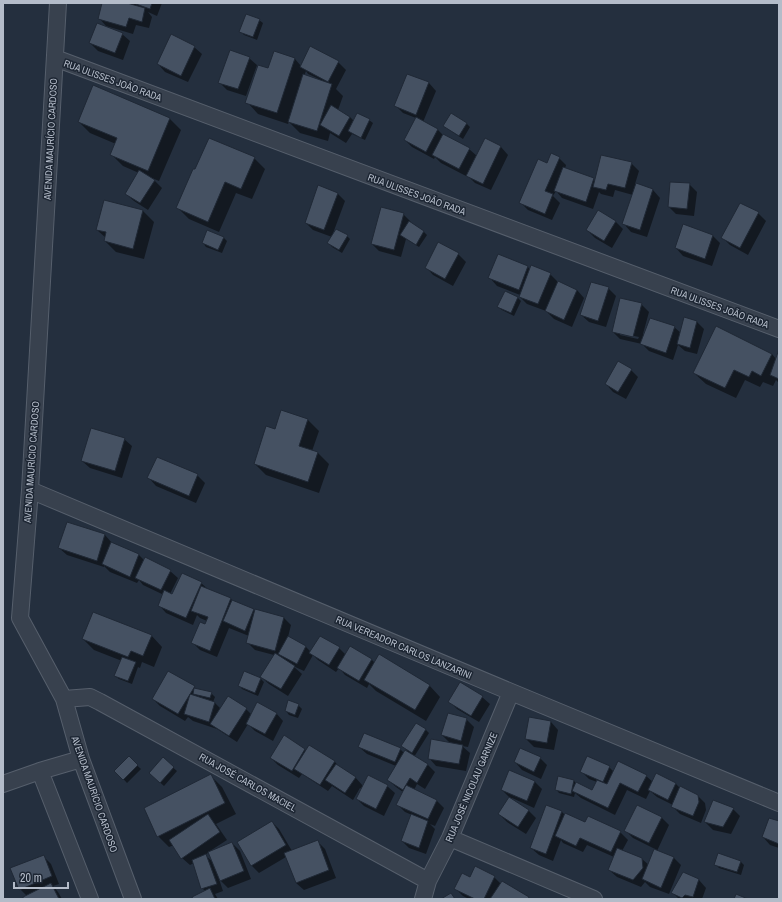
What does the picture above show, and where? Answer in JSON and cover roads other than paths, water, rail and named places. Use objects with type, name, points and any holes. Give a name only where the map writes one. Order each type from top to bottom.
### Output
[{"type":"street","name":"AVENIDA MAURÍCIO CARDOSO","points":[[58,3],[30,490],[20,618],[64,700],[81,759],[133,899]]},
{"type":"street","name":"RUA ULISSES JOÃO RADA","points":[[54,58],[779,329]]},
{"type":"street","name":"RUA VEREADOR CARLOS LANZARINI","points":[[30,490],[779,803]]},
{"type":"street","name":"RUA JOSÉ NICOLAU GARNIZE","points":[[423,899],[428,881],[450,838],[511,692]]},
{"type":"street","name":"RUA JOSÉ CARLOS MACIEL","points":[[64,700],[90,697],[428,881]]},
{"type":"street","points":[[3,784],[81,759]]},
{"type":"street","points":[[40,771],[90,899]]},
{"type":"street","points":[[450,838],[594,899]]}]
